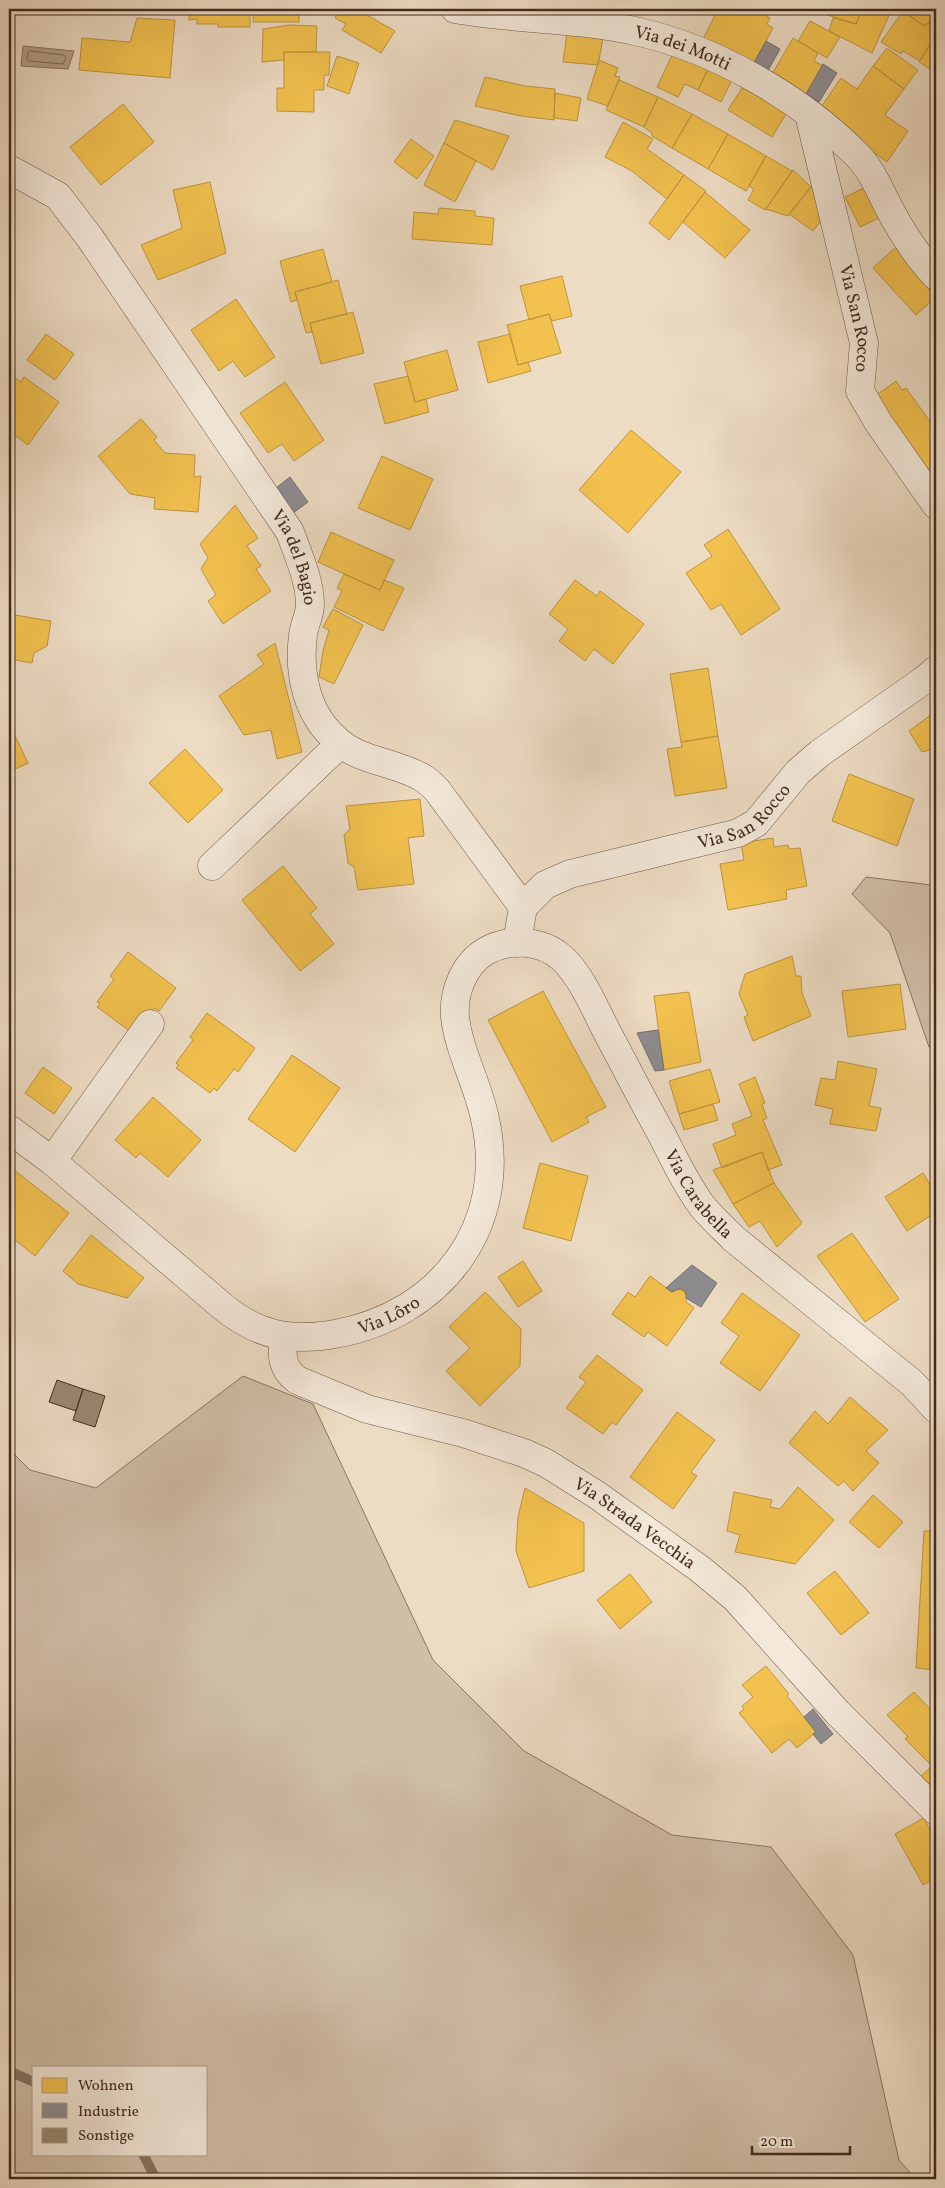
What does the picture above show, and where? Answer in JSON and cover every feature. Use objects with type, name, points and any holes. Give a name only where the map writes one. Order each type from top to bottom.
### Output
[{"type":"street","name":"Via dei Motti","points":[[455,9],[583,23],[639,32],[736,67],[810,114],[863,161],[910,245],[936,276]]},
{"type":"street","name":"Via San Rocco","points":[[810,114],[864,344],[860,391],[878,422],[936,505]]},
{"type":"street","name":"Via del Bagio","points":[[9,168],[58,196],[90,238],[290,532],[304,572],[310,606],[303,632],[300,660],[309,704],[321,725],[340,744],[365,756],[423,778],[437,790],[523,907]]},
{"type":"street","name":"Via San Rocco","points":[[523,907],[545,885],[570,874],[738,833],[756,823],[798,772],[820,753],[936,670]]},
{"type":"street","points":[[212,866],[340,744]]},
{"type":"street","points":[[518,943],[523,907]]},
{"type":"street","name":"Via Lôro","points":[[9,1130],[52,1161],[238,1318],[256,1328],[283,1336],[323,1336],[361,1328],[386,1318],[408,1306],[447,1275],[462,1257],[473,1239],[482,1218],[487,1196],[490,1151],[486,1121],[479,1092],[459,1038],[455,1017],[455,1000],[460,982],[473,961],[485,951],[498,946],[518,943]]},
{"type":"street","name":"Via Carabella","points":[[518,943],[534,944],[550,950],[570,966],[673,1157],[702,1205],[714,1220],[734,1239],[912,1383],[936,1410]]},
{"type":"street","points":[[52,1161],[150,1024]]},
{"type":"street","name":"Via Strada Vecchia","points":[[283,1336],[283,1363],[290,1375],[297,1380],[367,1409],[462,1433],[546,1463],[597,1495],[692,1564],[735,1598],[838,1713],[936,1810]]},
{"type":"shaded area","points":[[866,877],[931,885],[936,883],[936,1048],[929,1047],[890,933],[852,894]]},
{"type":"shaded area","points":[[243,1376],[313,1404],[433,1660],[524,1751],[672,1835],[771,1847],[853,1955],[899,2160],[916,2179],[9,2179],[9,1449],[30,1470],[96,1488]]},
{"type":"water","points":[[23,46],[74,51],[68,69],[21,66]]},
{"type":"building: Wohnen","points":[[189,9],[250,9],[250,27],[218,27],[218,24],[197,24],[197,19],[189,20]]},
{"type":"building: Wohnen","points":[[254,9],[299,9],[299,22],[253,22]]},
{"type":"building: Wohnen","points":[[340,9],[348,9],[354,12],[356,9],[395,31],[381,53],[342,30],[346,24],[335,18]]},
{"type":"building: Wohnen","points":[[718,9],[737,9],[747,14],[750,9],[753,9],[770,18],[767,24],[773,28],[751,69],[701,43]]},
{"type":"building: Wohnen","points":[[808,9],[862,9],[856,24]]},
{"type":"building: Wohnen","points":[[862,9],[892,9],[872,53],[829,31],[833,18],[856,24]]},
{"type":"building: Wohnen","points":[[904,9],[936,9],[936,18],[924,26],[903,11]]},
{"type":"building: Wohnen","points":[[903,11],[924,26],[932,21],[936,23],[936,35],[920,61],[903,51],[901,54],[881,42]]},
{"type":"building: Wohnen","points":[[137,18],[175,20],[170,78],[79,70],[82,38],[130,42]]},
{"type":"building: Wohnen","points":[[810,21],[840,37],[827,58],[798,41]]},
{"type":"building: Wohnen","points":[[289,25],[317,26],[316,52],[284,52],[284,60],[262,62],[263,29]]},
{"type":"building: Wohnen","points":[[567,33],[603,38],[598,65],[563,62]]},
{"type":"building: Wohnen","points":[[936,35],[936,73],[919,62]]},
{"type":"building: Wohnen","points":[[793,38],[818,53],[814,61],[823,66],[804,98],[770,78]]},
{"type":"building: Wohnen","points":[[887,48],[918,70],[904,89],[873,66]]},
{"type":"building: Wohnen","points":[[284,52],[330,52],[329,75],[324,75],[324,90],[314,90],[314,112],[277,111],[277,88],[284,88]]},
{"type":"building: Wohnen","points":[[672,55],[709,67],[698,90],[685,84],[678,97],[657,87]]},
{"type":"building: Wohnen","points":[[337,56],[359,63],[349,94],[327,86]]},
{"type":"building: Wohnen","points":[[599,60],[618,68],[615,76],[620,77],[608,106],[587,99]]},
{"type":"building: Wohnen","points":[[873,66],[904,89],[885,115],[908,131],[887,162],[830,121],[834,115],[822,106],[841,78],[857,89]]},
{"type":"building: Wohnen","points":[[709,67],[734,76],[721,102],[698,90]]},
{"type":"building: Wohnen","points":[[485,77],[525,86],[555,89],[554,120],[521,116],[475,106]]},
{"type":"building: Wohnen","points":[[619,80],[658,97],[644,127],[606,110]]},
{"type":"building: Wohnen","points":[[747,80],[791,106],[772,137],[728,110]]},
{"type":"building: Wohnen","points":[[555,93],[581,98],[577,121],[554,118]]},
{"type":"building: Wohnen","points":[[658,97],[692,114],[672,148],[652,136],[652,133],[644,127]]},
{"type":"building: Wohnen","points":[[123,104],[154,142],[101,185],[70,147]]},
{"type":"building: Wohnen","points":[[692,114],[728,134],[708,169],[672,148]]},
{"type":"building: Wohnen","points":[[455,120],[509,136],[493,170],[444,143]]},
{"type":"building: Wohnen","points":[[623,122],[653,139],[647,149],[684,175],[667,199],[632,171],[605,157]]},
{"type":"building: Wohnen","points":[[728,134],[766,156],[746,191],[708,169]]},
{"type":"building: Wohnen","points":[[411,139],[434,156],[417,179],[394,162]]},
{"type":"building: Wohnen","points":[[444,143],[476,161],[455,202],[424,185]]},
{"type":"building: Wohnen","points":[[766,156],[792,171],[765,210],[748,200],[754,189],[749,186]]},
{"type":"building: Wohnen","points":[[793,170],[811,187],[788,216],[766,209]]},
{"type":"building: Wohnen","points":[[684,175],[706,191],[669,240],[649,223]]},
{"type":"building: Wohnen","points":[[210,182],[226,253],[158,280],[141,245],[182,228],[173,190]]},
{"type":"building: Wohnen","points":[[811,187],[829,210],[813,231],[789,214]]},
{"type":"building: Wohnen","points":[[866,187],[881,217],[860,227],[845,197]]},
{"type":"building: Wohnen","points":[[705,192],[750,230],[725,258],[683,222]]},
{"type":"building: Wohnen","points":[[439,208],[475,211],[475,216],[494,218],[492,245],[412,239],[414,212],[438,214]]},
{"type":"building: Wohnen","points":[[897,246],[936,290],[936,297],[916,315],[873,268]]},
{"type":"building: Wohnen","points":[[323,249],[332,282],[295,292],[297,300],[291,302],[280,261]]},
{"type":"building: Wohnen","points":[[562,276],[572,316],[552,321],[549,314],[529,320],[520,286]]},
{"type":"building: Wohnen","points":[[338,280],[347,314],[310,323],[312,332],[306,333],[295,292]]},
{"type":"building: Wohnen","points":[[236,299],[275,357],[245,377],[233,361],[219,371],[191,330]]},
{"type":"building: Wohnen","points":[[353,312],[364,353],[321,364],[310,323]]},
{"type":"building: Wohnen","points":[[549,314],[561,353],[518,365],[507,325]]},
{"type":"building: Wohnen","points":[[46,334],[74,354],[55,380],[27,360]]},
{"type":"building: Wohnen","points":[[510,334],[518,365],[528,362],[531,371],[488,383],[478,342]]},
{"type":"building: Wohnen","points":[[447,350],[458,390],[415,402],[404,362]]},
{"type":"building: Wohnen","points":[[9,373],[21,382],[24,377],[59,402],[28,445],[9,431]]},
{"type":"building: Wohnen","points":[[408,376],[415,402],[426,399],[429,412],[385,424],[374,384]]},
{"type":"building: Wohnen","points":[[896,381],[902,390],[906,388],[932,424],[936,421],[936,470],[924,479],[868,401]]},
{"type":"building: Wohnen","points":[[285,382],[324,440],[294,461],[282,444],[268,453],[240,413]]},
{"type":"building: Wohnen","points":[[141,419],[157,437],[154,440],[165,453],[195,455],[194,477],[201,476],[198,512],[154,509],[155,498],[130,494],[98,456]]},
{"type":"building: Wohnen","points":[[631,430],[681,472],[628,533],[579,490]]},
{"type":"building: Wohnen","points":[[382,456],[433,479],[410,530],[358,508]]},
{"type":"building: Wohnen","points":[[235,505],[258,538],[247,546],[261,566],[256,569],[271,591],[223,624],[208,601],[216,595],[201,569],[208,558],[200,544]]},
{"type":"building: Wohnen","points":[[728,529],[780,609],[741,635],[721,604],[711,610],[686,573],[712,556],[704,545]]},
{"type":"building: Wohnen","points":[[331,532],[394,560],[380,590],[318,562]]},
{"type":"building: Wohnen","points":[[344,574],[380,590],[384,580],[404,588],[383,631],[334,607],[342,591],[337,588]]},
{"type":"building: Wohnen","points":[[575,580],[597,596],[600,591],[644,624],[613,664],[594,649],[585,661],[559,641],[568,629],[549,614]]},
{"type":"building: Wohnen","points":[[333,609],[363,625],[334,684],[319,677],[329,630],[323,627]]},
{"type":"building: Wohnen","points":[[9,614],[51,621],[47,646],[34,653],[32,663],[9,659]]},
{"type":"building: Wohnen","points":[[275,643],[302,752],[277,759],[271,730],[244,735],[219,696],[264,664],[257,655]]},
{"type":"building: Wohnen","points":[[708,668],[718,736],[681,742],[670,674]]},
{"type":"building: Wohnen","points":[[936,711],[936,748],[922,752],[909,731]]},
{"type":"building: Wohnen","points":[[9,723],[28,763],[9,772]]},
{"type":"building: Wohnen","points":[[718,736],[727,788],[675,796],[667,749],[682,747],[681,742]]},
{"type":"building: Wohnen","points":[[185,749],[223,790],[188,823],[149,783]]},
{"type":"building: Wohnen","points":[[849,774],[914,799],[897,846],[832,821]]},
{"type":"building: Wohnen","points":[[420,799],[424,836],[408,838],[414,884],[358,890],[354,867],[348,863],[344,835],[350,829],[346,806]]},
{"type":"building: Wohnen","points":[[773,838],[774,847],[788,845],[789,849],[800,848],[807,886],[786,890],[787,899],[728,910],[720,864],[744,860],[741,843]]},
{"type":"building: Wohnen","points":[[283,866],[317,908],[310,914],[334,944],[300,971],[242,900]]},
{"type":"building: Wohnen","points":[[128,952],[176,988],[159,1011],[154,1008],[138,1030],[131,1032],[97,1007],[100,1004],[97,1002],[114,979],[110,976]]},
{"type":"building: Wohnen","points":[[792,956],[796,976],[801,976],[802,993],[811,1016],[753,1041],[744,1017],[748,1015],[739,994],[745,974]]},
{"type":"building: Wohnen","points":[[900,984],[906,1029],[848,1037],[842,991]]},
{"type":"building: Wohnen","points":[[543,991],[606,1107],[586,1117],[589,1122],[552,1142],[488,1020]]},
{"type":"building: Wohnen","points":[[689,992],[701,1062],[664,1070],[654,996]]},
{"type":"building: Wohnen","points":[[207,1013],[255,1048],[238,1072],[234,1069],[217,1091],[214,1088],[210,1093],[176,1068],[179,1065],[176,1063],[193,1040],[190,1037]]},
{"type":"building: Wohnen","points":[[292,1055],[340,1088],[295,1152],[248,1119]]},
{"type":"building: Wohnen","points":[[838,1061],[877,1069],[869,1106],[881,1108],[876,1131],[830,1124],[833,1109],[815,1105],[821,1078],[835,1080]]},
{"type":"building: Wohnen","points":[[43,1067],[72,1088],[54,1114],[25,1093]]},
{"type":"building: Wohnen","points":[[710,1069],[720,1102],[679,1114],[669,1081]]},
{"type":"building: Wohnen","points":[[755,1077],[765,1103],[762,1104],[767,1118],[763,1120],[782,1165],[768,1170],[762,1152],[722,1168],[713,1144],[736,1135],[732,1124],[752,1116],[739,1084]]},
{"type":"building: Wohnen","points":[[153,1097],[201,1140],[168,1177],[140,1153],[136,1158],[115,1140]]},
{"type":"building: Wohnen","points":[[713,1104],[718,1120],[684,1130],[679,1114]]},
{"type":"building: Wohnen","points":[[762,1152],[774,1183],[733,1204],[713,1170]]},
{"type":"building: Wohnen","points":[[540,1163],[588,1176],[571,1241],[523,1228]]},
{"type":"building: Wohnen","points":[[9,1166],[69,1213],[35,1256],[9,1235]]},
{"type":"building: Wohnen","points":[[923,1173],[936,1194],[936,1212],[907,1231],[885,1197]]},
{"type":"building: Wohnen","points":[[774,1183],[802,1223],[777,1247],[760,1221],[749,1227],[733,1204]]},
{"type":"building: Wohnen","points":[[852,1233],[899,1299],[865,1322],[817,1256]]},
{"type":"building: Wohnen","points":[[91,1235],[144,1278],[127,1298],[78,1284],[63,1271]]},
{"type":"building: Wohnen","points":[[523,1261],[542,1291],[518,1307],[498,1277]]},
{"type":"building: Wohnen","points":[[650,1276],[672,1292],[679,1289],[684,1291],[687,1296],[686,1302],[694,1308],[667,1346],[648,1332],[644,1337],[612,1314],[628,1292],[635,1297]]},
{"type":"building: Wohnen","points":[[485,1292],[521,1329],[520,1366],[480,1406],[446,1371],[470,1348],[449,1327]]},
{"type":"building: Wohnen","points":[[742,1293],[800,1335],[760,1391],[720,1363],[739,1336],[721,1323]]},
{"type":"building: Wohnen","points":[[597,1355],[643,1390],[616,1425],[612,1422],[603,1434],[566,1408],[586,1382],[579,1377]]},
{"type":"building: Wohnen","points":[[850,1397],[888,1430],[866,1451],[879,1463],[853,1491],[844,1481],[838,1486],[789,1443],[815,1411],[828,1424]]},
{"type":"building: Wohnen","points":[[677,1412],[715,1440],[691,1472],[697,1476],[673,1509],[630,1477]]},
{"type":"building: Wohnen","points":[[798,1487],[834,1520],[795,1564],[735,1552],[740,1535],[727,1531],[734,1492],[772,1500],[770,1507],[780,1509]]},
{"type":"building: Wohnen","points":[[525,1488],[584,1523],[584,1571],[529,1588],[516,1551],[518,1517]]},
{"type":"building: Wohnen","points":[[873,1495],[903,1522],[879,1548],[849,1522]]},
{"type":"building: Wohnen","points":[[924,1531],[936,1531],[936,1670],[916,1668]]},
{"type":"building: Wohnen","points":[[835,1571],[869,1613],[841,1635],[807,1593]]},
{"type":"building: Wohnen","points":[[630,1574],[652,1602],[620,1629],[597,1600]]},
{"type":"building: Wohnen","points":[[766,1666],[816,1732],[797,1748],[789,1739],[772,1753],[739,1713],[744,1709],[742,1706],[753,1697],[742,1685]]},
{"type":"building: Wohnen","points":[[914,1692],[934,1713],[930,1716],[936,1723],[936,1770],[905,1739],[908,1737],[887,1715]]},
{"type":"building: Wohnen","points":[[932,1766],[936,1770],[936,1798],[918,1779]]},
{"type":"building: Wohnen","points":[[924,1818],[933,1836],[936,1834],[936,1878],[923,1885],[895,1834]]},
{"type":"building: Industrie","points":[[766,41],[780,49],[766,74],[752,66]]},
{"type":"building: Industrie","points":[[823,64],[837,73],[819,102],[806,94]]},
{"type":"building: Industrie","points":[[290,477],[308,502],[285,519],[267,495]]},
{"type":"building: Industrie","points":[[658,1030],[664,1070],[655,1071],[637,1033]]},
{"type":"building: Industrie","points":[[692,1265],[717,1283],[701,1307],[686,1298],[686,1293],[682,1289],[672,1292],[666,1288]]},
{"type":"building: Industrie","points":[[813,1709],[833,1734],[821,1744],[813,1734],[816,1732],[804,1717]]},
{"type":"building: Sonstige","points":[[57,1380],[83,1389],[76,1411],[49,1402]]},
{"type":"building: Sonstige","points":[[83,1389],[105,1396],[95,1427],[73,1420]]},
{"type":"waterway","points":[[9,2071],[32,2081]]},
{"type":"waterway","points":[[144,2156],[156,2179]]}]
